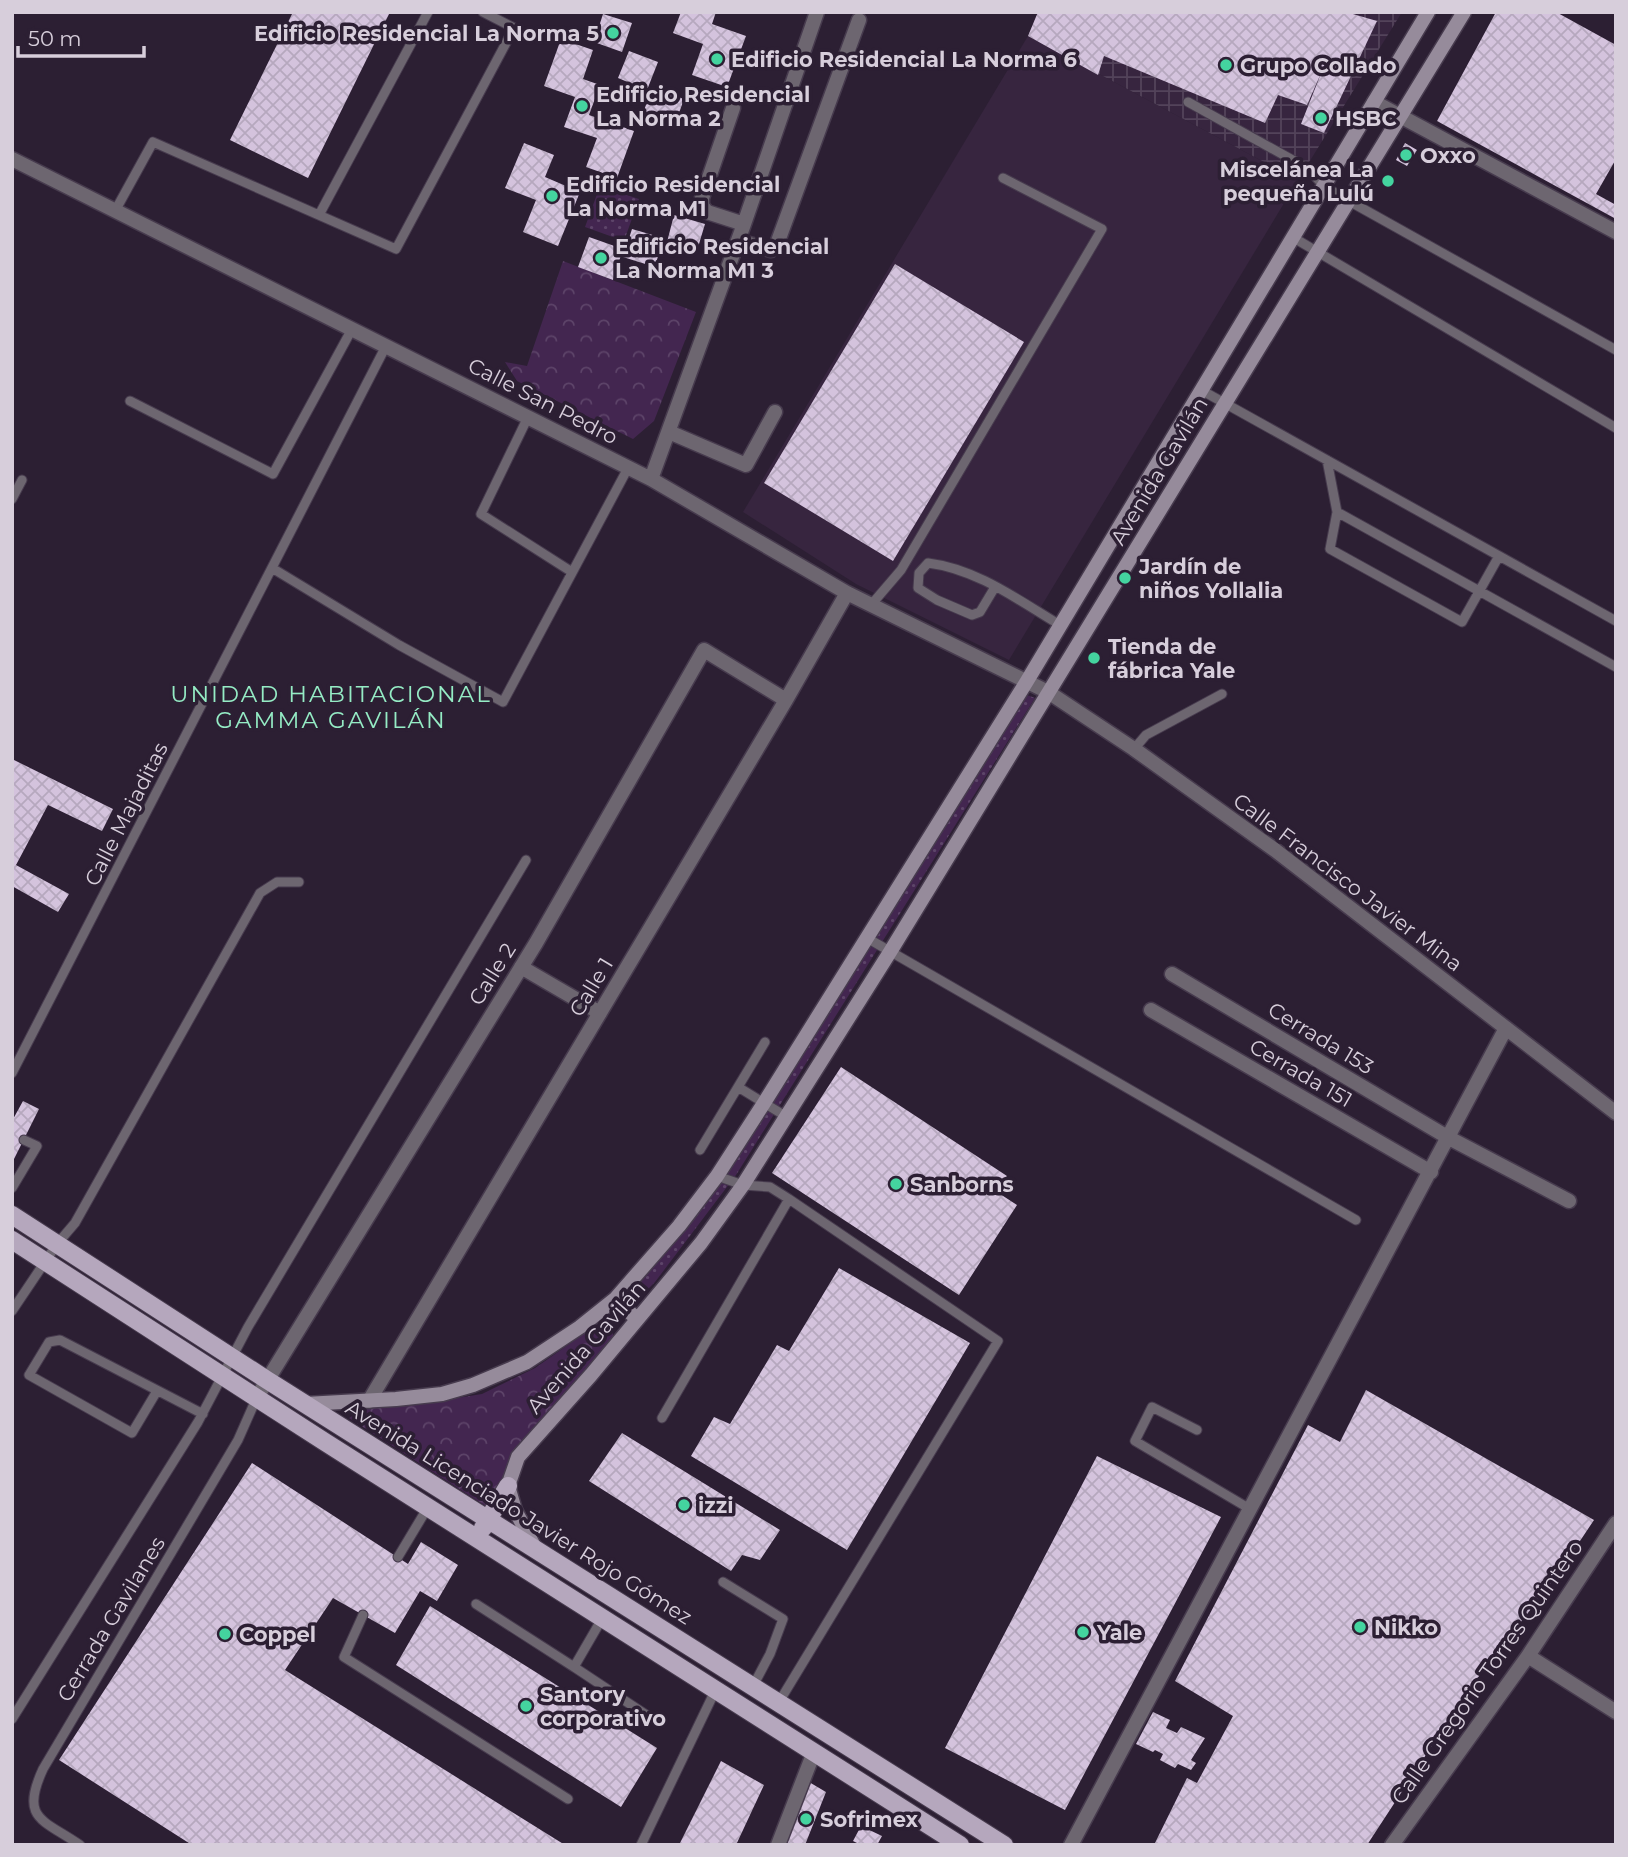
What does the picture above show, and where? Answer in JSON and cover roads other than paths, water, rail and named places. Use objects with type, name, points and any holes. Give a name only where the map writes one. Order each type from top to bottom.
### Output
[{"type":"main road","name":"Avenida Gavilán","points":[[305,1404],[442,1394],[527,1362],[615,1299],[679,1226],[717,1176],[764,1103],[1027,681],[1428,12]]},
{"type":"main road","name":"Avenida Gavilán","points":[[508,1486],[518,1457],[591,1376],[701,1243],[743,1185],[890,951],[1464,12]]},
{"type":"main road","name":"Avenida Licenciado Javier Rojo Gómez","points":[[12,1215],[232,1358],[1004,1845]]},
{"type":"main road","points":[[679,1226],[701,1243]]},
{"type":"main road","name":"Avenida Licenciado Javier Rojo Gómez","points":[[12,1240],[960,1845]]},
{"type":"main road","points":[[615,1299],[637,1320]]},
{"type":"main road","points":[[325,1442],[336,1423]]},
{"type":"main road","points":[[478,1537],[508,1486]]},
{"type":"main road","points":[[508,1486],[515,1510],[535,1548]]},
{"type":"street","points":[[651,480],[817,12]]},
{"type":"street","points":[[737,241],[771,250],[777,244],[859,20]]},
{"type":"street","points":[[1374,102],[1616,232]]},
{"type":"street","points":[[733,108],[702,198],[702,206],[707,212],[744,224]]},
{"type":"street","name":"Calle San Pedro","points":[[12,159],[628,468],[847,593],[1048,692]]},
{"type":"street","points":[[669,432],[746,466],[775,412]]},
{"type":"street","name":"Calle 1","points":[[369,1401],[847,593]]},
{"type":"street","name":"Calle 2","points":[[257,1397],[521,967],[704,650],[786,700]]},
{"type":"street","name":"Calle Francisco Javier Mina","points":[[1048,692],[1134,749],[1275,850],[1616,1113]]},
{"type":"street","points":[[521,967],[600,1013]]},
{"type":"street","name":"Cerrada 153","points":[[1172,974],[1449,1138],[1569,1201]]},
{"type":"street","name":"Cerrada 151","points":[[1151,1010],[1431,1171]]},
{"type":"street","points":[[1071,1845],[1506,1028]]},
{"type":"street","name":"Calle Gregorio Torres Quintero","points":[[1392,1845],[1528,1656],[1616,1523]]},
{"type":"street","points":[[1528,1656],[1616,1712]]},
{"type":"street","points":[[778,1845],[814,1752]]},
{"type":"lane","points":[[319,215],[428,12]]},
{"type":"lane","points":[[115,211],[153,142],[396,249],[514,28],[482,12]]},
{"type":"lane","points":[[1188,102],[1307,167],[1325,187],[1349,201],[1616,350]]},
{"type":"lane","points":[[871,605],[901,570],[1102,229],[1003,178]]},
{"type":"lane","points":[[1294,238],[1616,428]]},
{"type":"lane","points":[[130,401],[273,474],[352,330]]},
{"type":"lane","name":"Calle Majaditas","points":[[12,1073],[386,346]]},
{"type":"lane","points":[[1201,390],[1616,621]]},
{"type":"lane","points":[[528,417],[481,514],[572,572]]},
{"type":"lane","points":[[1327,460],[1337,512],[1330,549],[1462,622],[1499,556]]},
{"type":"lane","points":[[272,568],[399,645],[503,702],[628,468]]},
{"type":"lane","points":[[12,499],[22,480]]},
{"type":"lane","points":[[1337,512],[1616,667]]},
{"type":"lane","points":[[995,587],[980,612],[972,615],[937,600],[918,588],[919,573],[928,563],[949,565],[972,573],[1060,625]]},
{"type":"lane","points":[[1134,749],[1146,735],[1222,694]]},
{"type":"lane","points":[[12,1719],[203,1414],[247,1327],[526,860]]},
{"type":"lane","points":[[12,1311],[57,1244],[75,1223],[260,893],[277,882],[299,882]]},
{"type":"lane","points":[[867,938],[1356,1220]]},
{"type":"lane","points":[[700,1150],[765,1042]]},
{"type":"lane","points":[[738,1087],[786,1117]]},
{"type":"lane","points":[[12,1188],[37,1146],[24,1140]]},
{"type":"lane","points":[[717,1176],[743,1185],[770,1187],[998,1341],[779,1702]]},
{"type":"lane","points":[[662,1418],[789,1199]]},
{"type":"lane","points":[[157,1391],[132,1433],[29,1375],[49,1342],[60,1340],[203,1414]]},
{"type":"lane","name":"Cerrada Gavilanes","points":[[80,1845],[36,1816],[32,1804],[33,1790],[238,1440],[257,1397]]},
{"type":"lane","points":[[1197,1430],[1152,1407],[1135,1441],[1250,1509]]},
{"type":"lane","points":[[398,1557],[428,1507]]},
{"type":"lane","points":[[723,1582],[783,1619],[770,1654],[752,1686]]},
{"type":"lane","points":[[476,1604],[657,1722]]},
{"type":"lane","points":[[363,1615],[344,1657],[568,1799]]},
{"type":"lane","points":[[574,1667],[603,1617]]},
{"type":"lane","points":[[641,1845],[716,1689]]},
{"type":"lane","points":[[847,1773],[856,1751]]},
{"type":"place","name":"Edificio Residencial La Norma 5","points":[[613,33]]},
{"type":"place","name":"Edificio Residencial La Norma 6","points":[[717,59]]},
{"type":"place","name":"Grupo Collado","points":[[1226,65]]},
{"type":"place","name":"Edificio Residencial La Norma 2","points":[[582,106]]},
{"type":"place","name":"HSBC","points":[[1321,118]]},
{"type":"place","name":"Oxxo","points":[[1406,155]]},
{"type":"place","name":"Miscelánea La pequeña Lulú","points":[[1388,181]]},
{"type":"place","name":"Edificio Residencial La Norma M1","points":[[552,196]]},
{"type":"place","name":"Edificio Residencial La Norma M1 3","points":[[601,258]]},
{"type":"place","name":"Jardín de niños Yollalia","points":[[1125,578]]},
{"type":"place","name":"Tienda de fábrica Yale","points":[[1094,658]]},
{"type":"place","name":"Sanborns","points":[[896,1184]]},
{"type":"place","name":"izzi","points":[[684,1505]]},
{"type":"place","name":"Nikko","points":[[1360,1627]]},
{"type":"place","name":"Yale","points":[[1083,1632]]},
{"type":"place","name":"Coppel","points":[[225,1634]]},
{"type":"place","name":"Santory corporativo","points":[[526,1706]]},
{"type":"place","name":"Sofrimex","points":[[806,1819]]},
{"type":"district","name":"UNIDAD HABITACIONAL GAMMA GAVILÁN","points":[[331,707]]}]
